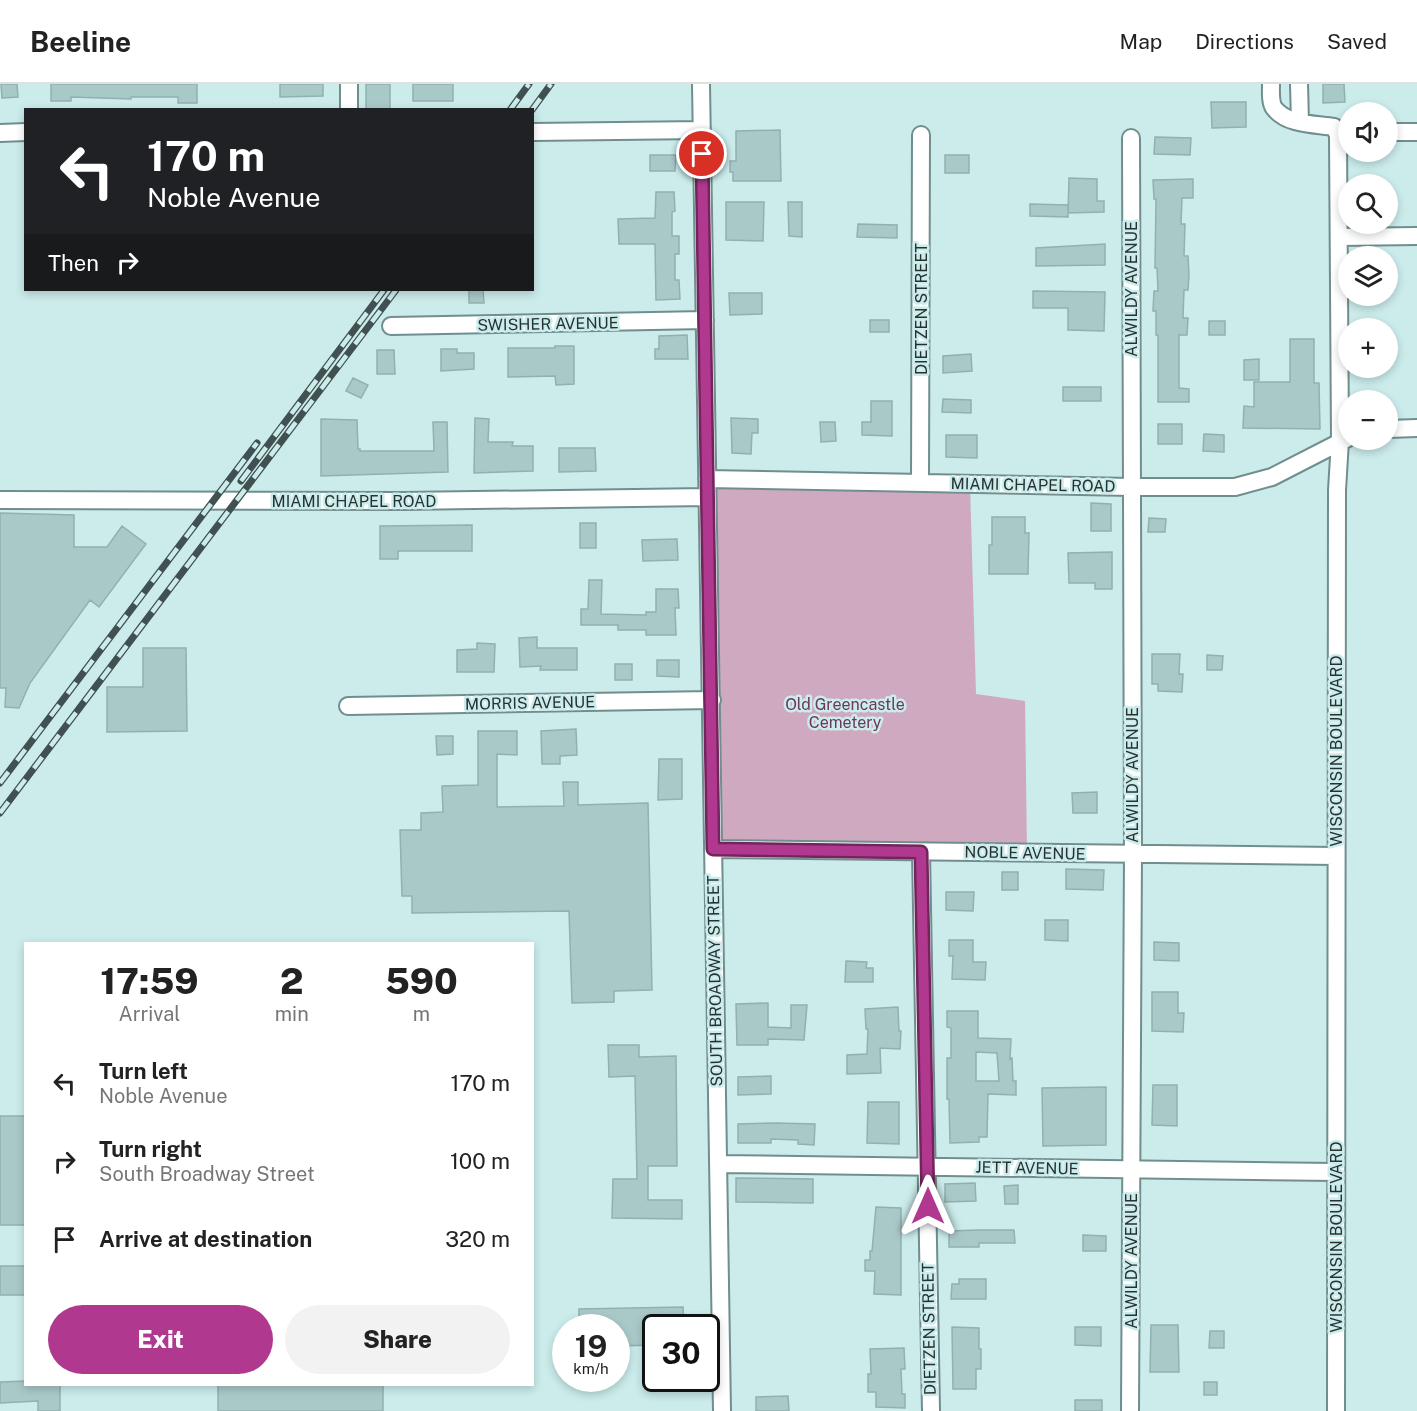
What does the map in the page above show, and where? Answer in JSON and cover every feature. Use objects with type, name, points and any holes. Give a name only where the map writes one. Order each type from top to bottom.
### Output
[{"type":"street","points":[[349,84],[349,108]]},
{"type":"street","name":"SOUTH BROADWAY STREET","points":[[701,84],[722,1411]]},
{"type":"street","name":"WISCONSIN BOULEVARD","points":[[1271,84],[1271,100],[1274,108],[1289,119],[1338,129]]},
{"type":"street","points":[[1299,84],[1300,122]]},
{"type":"street","points":[[534,132],[702,130]]},
{"type":"street","points":[[0,133],[24,132]]},
{"type":"street","points":[[1398,132],[1417,132]]},
{"type":"street","name":"DIETZEN STREET","points":[[920,482],[921,135]]},
{"type":"street","name":"ALWILDY AVENUE","points":[[1130,1411],[1133,854],[1131,138]]},
{"type":"street","name":"WISCONSIN BOULEVARD","points":[[1342,162],[1339,237],[1343,390]]},
{"type":"street","points":[[1339,237],[1417,236]]},
{"type":"street","name":"SWISHER AVENUE","points":[[391,326],[705,320]]},
{"type":"street","points":[[1398,429],[1417,428]]},
{"type":"street","name":"MIAMI CHAPEL ROAD","points":[[707,479],[1131,487],[1235,486],[1272,477],[1338,442]]},
{"type":"street","name":"WISCONSIN BOULEVARD","points":[[1336,1411],[1337,502],[1343,450]]},
{"type":"street","name":"MIAMI CHAPEL ROAD","points":[[0,500],[404,501],[707,497]]},
{"type":"street","name":"MORRIS AVENUE","points":[[348,706],[712,700]]},
{"type":"street","name":"NOBLE AVENUE","points":[[713,849],[1336,856]]},
{"type":"street","name":"DIETZEN STREET","points":[[921,852],[928,1166],[930,1411]]},
{"type":"street","name":"JETT AVENUE","points":[[718,1164],[1336,1172]]},
{"type":"green space","name":"Old Greencastle Cemetery","points":[[707,479],[970,484],[976,694],[1025,701],[1027,853],[713,849]]},
{"type":"building","points":[[1,84],[17,84],[18,97],[2,98]]},
{"type":"building","points":[[51,84],[197,84],[197,103],[178,103],[178,97],[131,97],[131,99],[71,97],[71,101],[51,101]]},
{"type":"building","points":[[280,84],[323,84],[323,96],[280,97]]},
{"type":"building","points":[[366,84],[390,84],[390,108],[366,108]]},
{"type":"building","points":[[413,84],[453,84],[453,101],[413,101]]},
{"type":"building","points":[[1323,84],[1344,84],[1345,102],[1323,103]]},
{"type":"building","points":[[1211,102],[1246,102],[1246,127],[1212,128]]},
{"type":"building","points":[[780,130],[781,181],[733,181],[730,161],[736,161],[736,131]]},
{"type":"building","points":[[1155,137],[1191,138],[1190,155],[1154,154]]},
{"type":"building","points":[[650,155],[676,155],[675,171],[650,171]]},
{"type":"building","points":[[945,155],[969,155],[969,173],[945,173]]},
{"type":"building","points":[[1069,178],[1097,179],[1097,201],[1104,201],[1104,212],[1068,213]]},
{"type":"building","points":[[1193,179],[1193,198],[1182,198],[1181,224],[1185,224],[1184,256],[1188,256],[1189,275],[1188,290],[1184,290],[1183,318],[1188,318],[1187,335],[1179,335],[1179,388],[1189,389],[1189,402],[1158,402],[1158,335],[1156,335],[1156,311],[1153,311],[1154,291],[1158,291],[1157,268],[1155,268],[1156,199],[1154,199],[1153,180]]},
{"type":"building","points":[[656,192],[674,192],[675,211],[672,212],[672,236],[679,236],[679,254],[675,254],[675,280],[679,280],[680,299],[656,300],[655,244],[619,244],[618,219],[655,218]]},
{"type":"building","points":[[726,202],[764,202],[763,241],[726,240]]},
{"type":"building","points":[[788,202],[802,202],[802,237],[789,236]]},
{"type":"building","points":[[1030,204],[1068,205],[1068,217],[1030,216]]},
{"type":"building","points":[[858,224],[897,225],[897,238],[857,237]]},
{"type":"building","points":[[1105,244],[1105,265],[1036,266],[1036,248]]},
{"type":"building","points":[[469,291],[483,291],[484,303],[469,303]]},
{"type":"building","points":[[1033,291],[1105,292],[1104,331],[1068,330],[1068,308],[1033,308]]},
{"type":"building","points":[[729,293],[762,293],[762,314],[730,315]]},
{"type":"building","points":[[870,320],[889,320],[889,332],[870,332]]},
{"type":"building","points":[[1209,321],[1225,321],[1225,335],[1209,335]]},
{"type":"building","points":[[687,335],[688,359],[655,359],[655,349],[659,349],[659,336]]},
{"type":"building","points":[[1290,339],[1314,339],[1314,383],[1319,383],[1320,429],[1243,428],[1244,406],[1254,407],[1254,382],[1290,382]]},
{"type":"building","points":[[555,346],[574,346],[574,384],[556,385],[555,376],[508,377],[508,348],[555,348]]},
{"type":"building","points":[[441,349],[457,349],[457,353],[474,353],[474,369],[441,371]]},
{"type":"building","points":[[377,350],[394,350],[395,374],[377,374]]},
{"type":"building","points":[[971,354],[972,371],[943,373],[943,356]]},
{"type":"building","points":[[1259,359],[1259,380],[1244,380],[1244,360]]},
{"type":"building","points":[[353,378],[368,385],[361,398],[346,391]]},
{"type":"building","points":[[1063,387],[1101,387],[1101,401],[1063,401]]},
{"type":"building","points":[[943,399],[971,400],[971,413],[942,412]]},
{"type":"building","points":[[871,401],[892,401],[892,436],[862,435],[862,422],[871,422]]},
{"type":"building","points":[[475,418],[489,419],[488,442],[513,442],[512,446],[533,446],[533,471],[474,473]]},
{"type":"building","points":[[731,418],[758,419],[758,433],[752,433],[751,454],[732,453]]},
{"type":"building","points":[[321,419],[357,420],[360,451],[434,451],[433,422],[447,422],[448,472],[321,476]]},
{"type":"building","points":[[820,422],[835,422],[836,441],[821,442]]},
{"type":"building","points":[[1158,424],[1182,424],[1182,444],[1158,444]]},
{"type":"building","points":[[1204,434],[1224,435],[1224,452],[1203,451]]},
{"type":"building","points":[[946,435],[977,435],[977,458],[946,457]]},
{"type":"building","points":[[559,448],[595,448],[596,471],[559,472]]},
{"type":"building","points":[[1091,503],[1111,504],[1111,531],[1091,531]]},
{"type":"building","points":[[0,513],[74,515],[74,547],[107,547],[122,526],[146,544],[99,607],[90,600],[30,683],[19,708],[5,707],[6,688],[0,688]]},
{"type":"building","points":[[992,517],[1025,517],[1025,533],[1029,533],[1028,574],[989,574]]},
{"type":"building","points":[[1149,518],[1166,519],[1165,532],[1148,532]]},
{"type":"building","points":[[580,523],[596,523],[596,548],[580,548]]},
{"type":"building","points":[[472,525],[472,551],[398,551],[398,559],[380,559],[380,526]]},
{"type":"building","points":[[677,539],[678,560],[643,561],[642,540]]},
{"type":"building","points":[[1112,552],[1112,589],[1095,589],[1095,583],[1069,583],[1068,553]]},
{"type":"building","points":[[589,580],[602,580],[601,614],[646,615],[646,612],[656,612],[656,589],[678,589],[679,608],[675,608],[676,635],[646,635],[646,630],[618,630],[618,625],[581,625],[581,609],[588,609]]},
{"type":"building","points":[[537,637],[537,648],[577,648],[577,670],[540,670],[541,666],[520,667],[519,638]]},
{"type":"building","points":[[477,643],[495,644],[494,672],[457,672],[457,650],[477,649]]},
{"type":"building","points":[[143,648],[186,648],[187,731],[107,732],[107,687],[143,687]]},
{"type":"building","points":[[1152,654],[1180,654],[1179,674],[1183,674],[1182,692],[1158,691],[1158,684],[1152,684]]},
{"type":"building","points":[[1207,655],[1223,656],[1222,670],[1207,670]]},
{"type":"building","points":[[657,660],[679,660],[679,677],[657,676]]},
{"type":"building","points":[[615,664],[632,664],[632,680],[615,680]]},
{"type":"building","points":[[576,729],[577,755],[560,756],[560,764],[542,764],[541,731]]},
{"type":"building","points":[[478,731],[517,731],[517,755],[497,754],[497,807],[564,806],[563,782],[578,782],[578,805],[648,803],[652,990],[614,991],[614,1002],[572,1003],[569,911],[412,913],[412,896],[402,896],[400,830],[421,830],[421,813],[443,812],[442,786],[478,785]]},
{"type":"building","points":[[436,736],[453,736],[453,754],[437,755]]},
{"type":"building","points":[[659,759],[682,759],[682,799],[658,800]]},
{"type":"building","points":[[1097,792],[1097,813],[1073,813],[1072,793]]},
{"type":"building","points":[[1066,869],[1104,870],[1103,890],[1066,889]]},
{"type":"building","points":[[1002,872],[1018,872],[1018,890],[1002,890]]},
{"type":"building","points":[[946,892],[974,892],[973,911],[946,910]]},
{"type":"building","points":[[1045,920],[1068,920],[1068,941],[1045,940]]},
{"type":"building","points":[[949,940],[973,940],[973,962],[986,962],[985,980],[952,979],[953,956],[949,956]]},
{"type":"building","points":[[1154,942],[1179,943],[1179,961],[1154,960]]},
{"type":"building","points":[[846,961],[867,962],[866,968],[873,968],[873,982],[845,982]]},
{"type":"building","points":[[1152,992],[1178,992],[1178,1013],[1184,1013],[1183,1032],[1152,1031]]},
{"type":"building","points":[[768,1003],[768,1027],[791,1028],[791,1005],[807,1005],[804,1040],[768,1039],[768,1045],[737,1045],[736,1004]]},
{"type":"building","points":[[898,1007],[899,1031],[901,1031],[900,1049],[880,1048],[881,1073],[847,1074],[847,1055],[867,1054],[868,1029],[866,1029],[865,1009]]},
{"type":"building","points":[[947,1011],[978,1011],[978,1038],[1011,1039],[1010,1059],[1012,1058],[1013,1081],[1016,1081],[1016,1095],[988,1094],[987,1137],[979,1137],[979,1142],[950,1143],[947,1058],[951,1058],[951,1028],[947,1027]],"holes":[[[976,1052],[997,1053],[999,1081],[976,1081]]]},
{"type":"building","points":[[608,1045],[639,1045],[639,1057],[676,1056],[677,1166],[648,1166],[648,1200],[682,1200],[682,1219],[612,1218],[613,1179],[637,1179],[635,1076],[609,1077]]},
{"type":"building","points":[[771,1076],[771,1094],[738,1095],[738,1077]]},
{"type":"building","points":[[1153,1085],[1177,1085],[1177,1126],[1152,1125]]},
{"type":"building","points":[[1106,1087],[1106,1145],[1043,1146],[1042,1088]]},
{"type":"building","points":[[868,1102],[899,1102],[899,1144],[867,1143]]},
{"type":"building","points":[[0,1116],[24,1116],[24,1225],[0,1225]]},
{"type":"building","points":[[738,1124],[815,1124],[814,1145],[798,1144],[798,1140],[771,1139],[771,1143],[738,1143]]},
{"type":"building","points":[[736,1178],[813,1179],[813,1203],[736,1202]]},
{"type":"building","points":[[975,1183],[976,1201],[945,1202],[945,1184]]},
{"type":"building","points":[[1018,1185],[1018,1204],[1005,1204],[1004,1186]]},
{"type":"building","points":[[876,1207],[901,1208],[901,1295],[874,1294],[875,1271],[865,1271],[865,1260],[870,1260],[870,1251],[872,1251]]},
{"type":"building","points":[[1014,1230],[1015,1243],[979,1243],[979,1247],[949,1247],[949,1231]]},
{"type":"building","points":[[1083,1235],[1106,1236],[1106,1251],[1083,1251]]},
{"type":"building","points":[[0,1266],[24,1266],[24,1295],[0,1295]]},
{"type":"building","points":[[959,1279],[986,1279],[986,1299],[951,1299],[952,1284],[959,1284]]},
{"type":"building","points":[[683,1307],[683,1314],[642,1314],[642,1345],[630,1346],[630,1314],[579,1314],[579,1309]]},
{"type":"building","points":[[1151,1325],[1178,1325],[1179,1372],[1150,1372]]},
{"type":"building","points":[[952,1327],[979,1328],[981,1369],[976,1369],[976,1389],[953,1389]]},
{"type":"building","points":[[1075,1327],[1101,1327],[1101,1346],[1075,1345]]},
{"type":"building","points":[[1210,1331],[1224,1331],[1224,1348],[1209,1348]]},
{"type":"building","points":[[904,1348],[905,1369],[901,1369],[905,1408],[876,1407],[876,1392],[868,1392],[868,1374],[871,1374],[870,1349]]},
{"type":"building","points":[[24,1381],[24,1386],[60,1386],[60,1411],[38,1411],[38,1401],[0,1403],[0,1382]]},
{"type":"building","points":[[1204,1382],[1217,1382],[1217,1395],[1204,1395]]},
{"type":"building","points":[[218,1386],[383,1386],[383,1411],[218,1411]]},
{"type":"building","points":[[788,1396],[789,1411],[756,1411],[756,1397]]},
{"type":"building","points":[[1075,1400],[1102,1400],[1102,1411],[1075,1411]]},
{"type":"railway","points":[[511,108],[529,84]]},
{"type":"railway","points":[[533,108],[551,84]]},
{"type":"railway","points":[[241,481],[383,291]]},
{"type":"railway","points":[[0,813],[395,291]]},
{"type":"railway","points":[[0,783],[257,443]]},
{"type":"route","points":[[702,154],[713,849],[921,852],[928,1206]]}]
